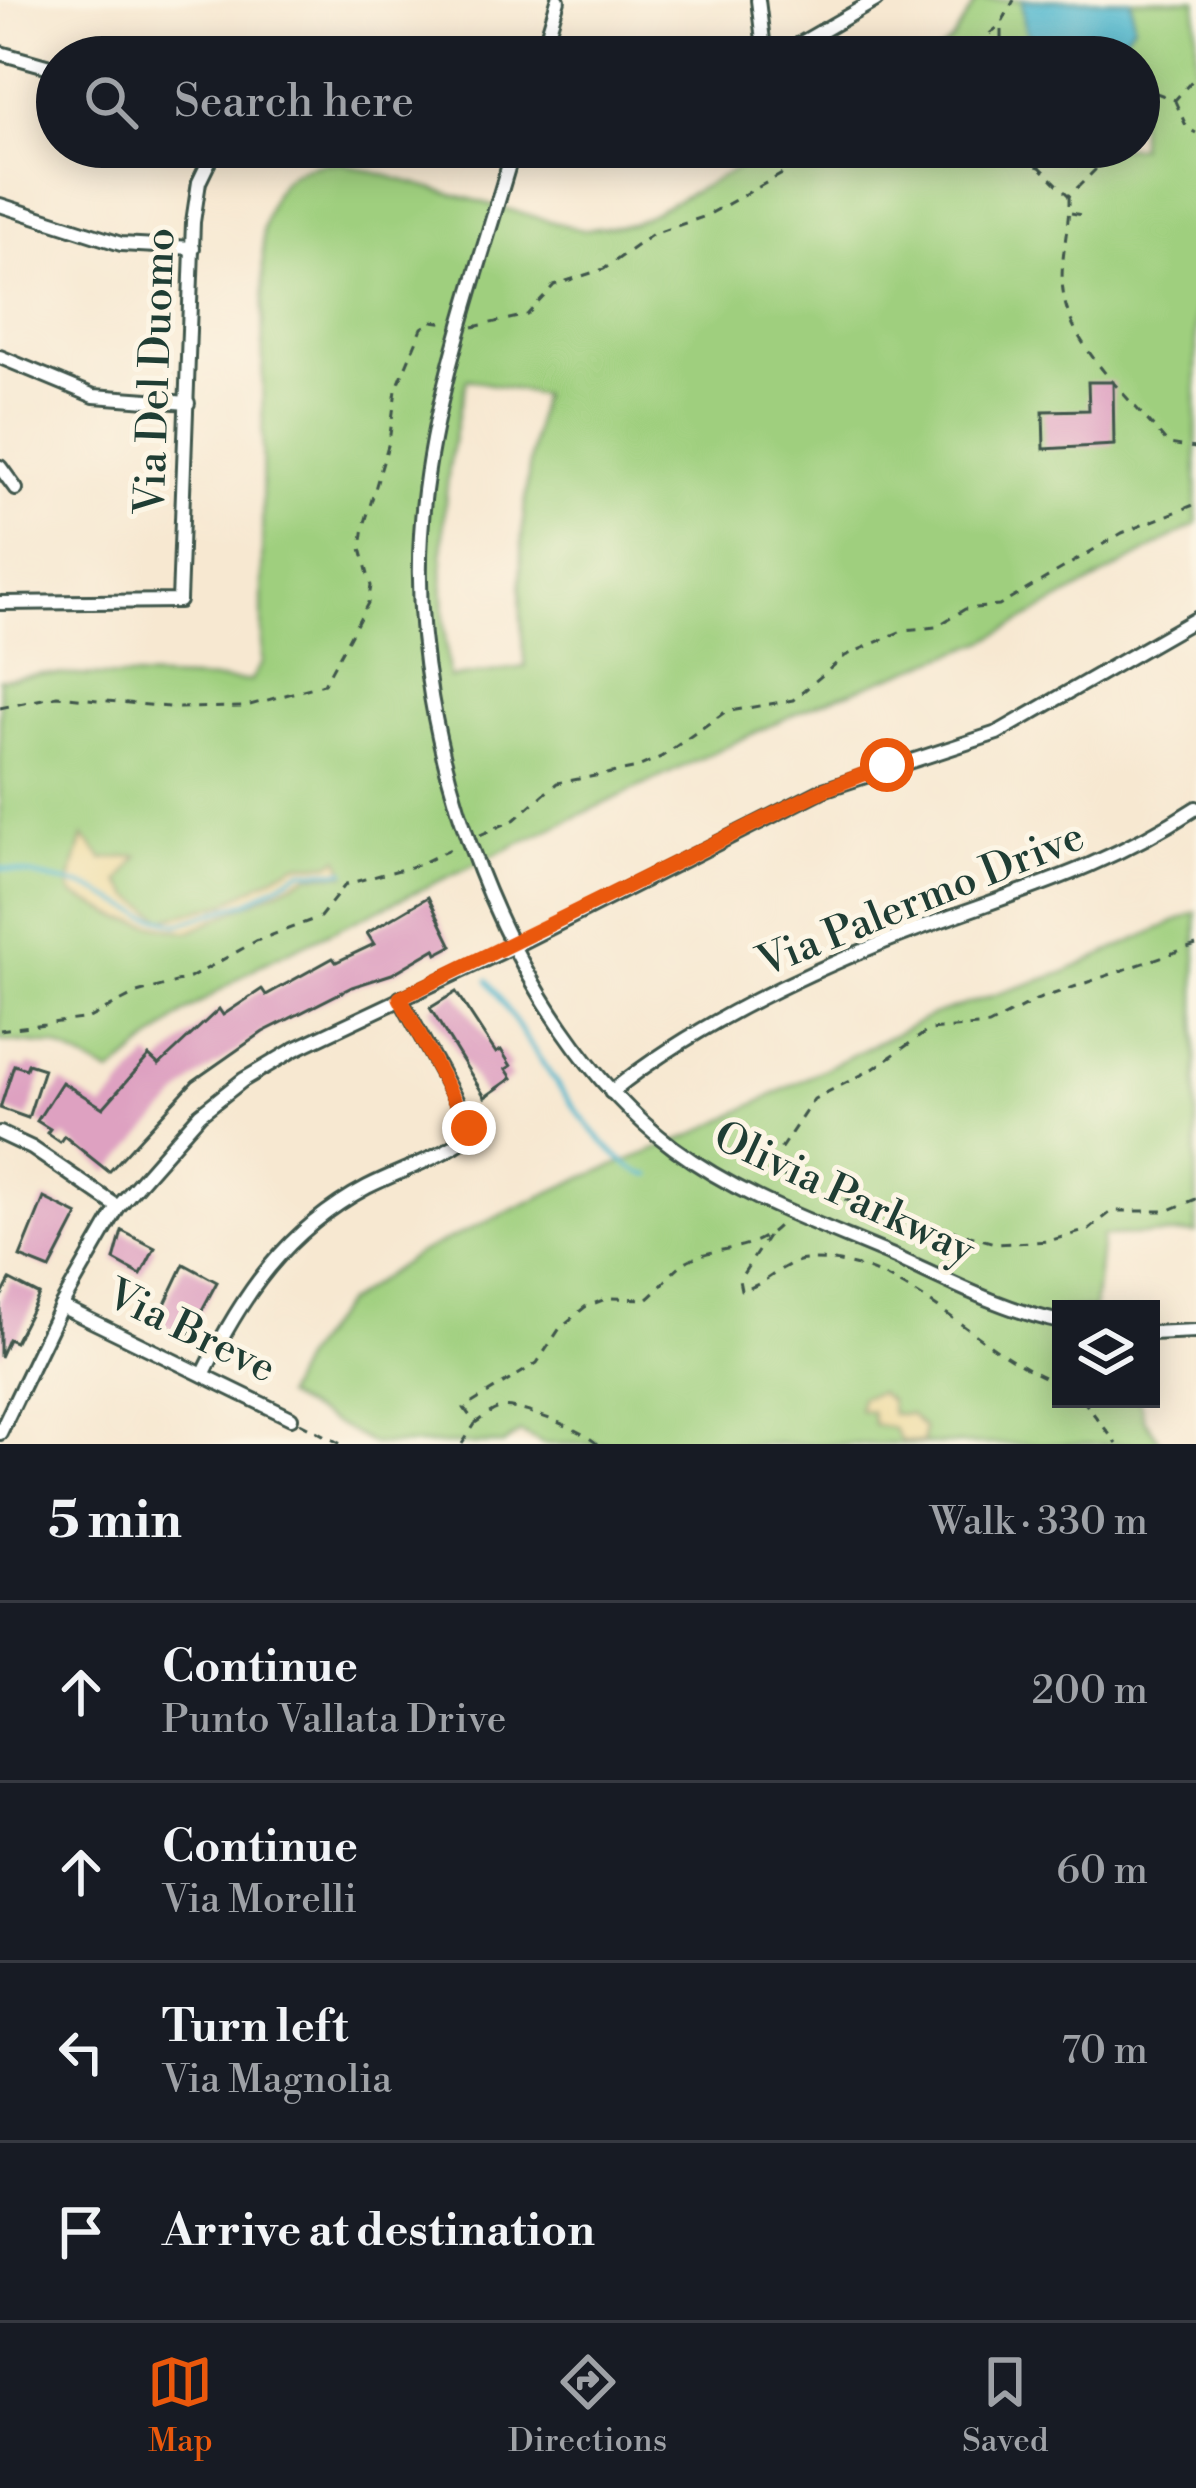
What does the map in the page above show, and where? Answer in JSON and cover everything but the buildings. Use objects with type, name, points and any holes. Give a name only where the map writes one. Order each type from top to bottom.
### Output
[{"type":"street","points":[[547,36],[558,0]]},
{"type":"street","points":[[758,0],[762,36]]},
{"type":"street","points":[[813,36],[875,0]]},
{"type":"street","points":[[0,53],[36,63]]},
{"type":"street","name":"Via Del Duomo","points":[[0,603],[178,601],[193,248],[199,182],[206,168]]},
{"type":"street","name":"Olivia Parkway","points":[[508,168],[428,470],[420,595],[441,757],[470,840],[516,945],[558,1024],[611,1092],[674,1149],[728,1182],[1016,1310],[1052,1320]]},
{"type":"street","points":[[0,205],[121,244],[193,248]]},
{"type":"street","points":[[0,357],[94,396],[188,404]]},
{"type":"street","points":[[0,467],[16,489]]},
{"type":"street","points":[[0,1433],[61,1306],[118,1207],[200,1114],[243,1080],[823,790],[997,733],[1196,619]]},
{"type":"street","name":"Via Palermo Drive","points":[[611,1092],[658,1053],[883,942],[1084,872],[1196,808]]},
{"type":"street","points":[[203,1375],[249,1288],[308,1227],[368,1187],[468,1137],[467,1120],[400,998]]},
{"type":"street","points":[[0,1133],[32,1148],[118,1207]]},
{"type":"street","name":"Via Breve","points":[[61,1306],[291,1418]]},
{"type":"street","points":[[1160,1333],[1196,1331]]},
{"type":"path","points":[[987,36],[1001,24],[1014,0]]},
{"type":"path","points":[[1001,24],[1001,36]]},
{"type":"path","points":[[1175,100],[1196,76]]},
{"type":"path","points":[[1160,94],[1175,100]]},
{"type":"path","points":[[1175,100],[1180,118],[1196,133]]},
{"type":"path","points":[[0,707],[57,696],[178,708],[243,707],[324,684],[368,603],[370,586],[361,548],[389,442],[396,390],[422,328],[432,321],[494,326],[527,315],[554,285],[604,269],[653,234],[706,216],[791,168]]},
{"type":"path","points":[[1041,168],[1069,196],[1063,293],[1089,357],[1118,381],[1168,444],[1196,448]]},
{"type":"path","points":[[1069,196],[1096,168]]},
{"type":"path","points":[[1070,213],[1082,215]]},
{"type":"path","points":[[0,1030],[89,1018],[137,993],[190,978],[256,940],[320,917],[346,884],[418,866],[514,820],[557,783],[647,763],[725,712],[793,700],[845,656],[904,630],[936,627],[965,609],[999,606],[1122,533],[1196,504]]},
{"type":"path","points":[[1196,945],[1036,1000],[988,1025],[928,1030],[873,1069],[814,1100],[781,1141],[773,1160],[780,1174],[811,1190],[998,1244],[1048,1241],[1089,1231],[1112,1211],[1167,1211],[1196,1199]]},
{"type":"path","points":[[475,1423],[465,1414],[470,1403],[492,1395],[537,1363],[560,1328],[585,1307],[608,1298],[648,1299],[696,1256],[730,1252],[768,1234],[739,1280],[742,1290],[795,1262],[852,1267],[923,1294],[1018,1366],[1052,1380]]},
{"type":"path","points":[[462,1444],[475,1423],[505,1407],[568,1424],[597,1444]]},
{"type":"path","points":[[1089,1408],[1117,1444]]},
{"type":"path","points":[[291,1418],[341,1444]]},
{"type":"green space","points":[[977,0],[1196,0],[1196,524],[986,641],[814,705],[258,966],[184,1013],[111,1074],[56,1046],[0,1041],[0,679],[40,674],[250,681],[262,663],[263,231],[278,189],[307,168],[359,168],[582,230],[632,224],[738,168],[1160,168],[1160,36],[955,36]],"holes":[[[467,379],[541,395],[530,463],[520,598],[525,667],[449,678],[443,527],[451,454]]]},
{"type":"green space","points":[[1196,912],[1196,1233],[1102,1236],[1095,1300],[1052,1300],[1052,1408],[1141,1408],[1162,1444],[544,1444],[520,1432],[503,1444],[373,1444],[284,1396],[302,1359],[344,1304],[415,1255],[575,1181],[691,1136],[933,1015],[1060,974]]},
{"type":"sand","points":[[83,836],[103,859],[138,856],[120,882],[132,897],[164,919],[226,903],[296,864],[329,864],[339,858],[346,874],[310,875],[188,932],[123,919],[72,894],[69,884]]},
{"type":"sand","points":[[879,1392],[890,1400],[892,1414],[910,1414],[924,1428],[923,1443],[901,1441],[893,1428],[874,1425],[871,1411],[859,1410],[861,1397]]},
{"type":"water","points":[[1022,0],[1131,0],[1134,25],[1124,36],[1030,36]]},
{"type":"waterway","points":[[0,868],[88,887],[144,915],[179,924],[247,902],[301,871],[345,871]]},
{"type":"waterway","points":[[488,980],[587,1123],[632,1168],[651,1175]]},
{"type":"route","points":[[469,1128],[400,998],[516,945],[823,790],[887,765]]}]
